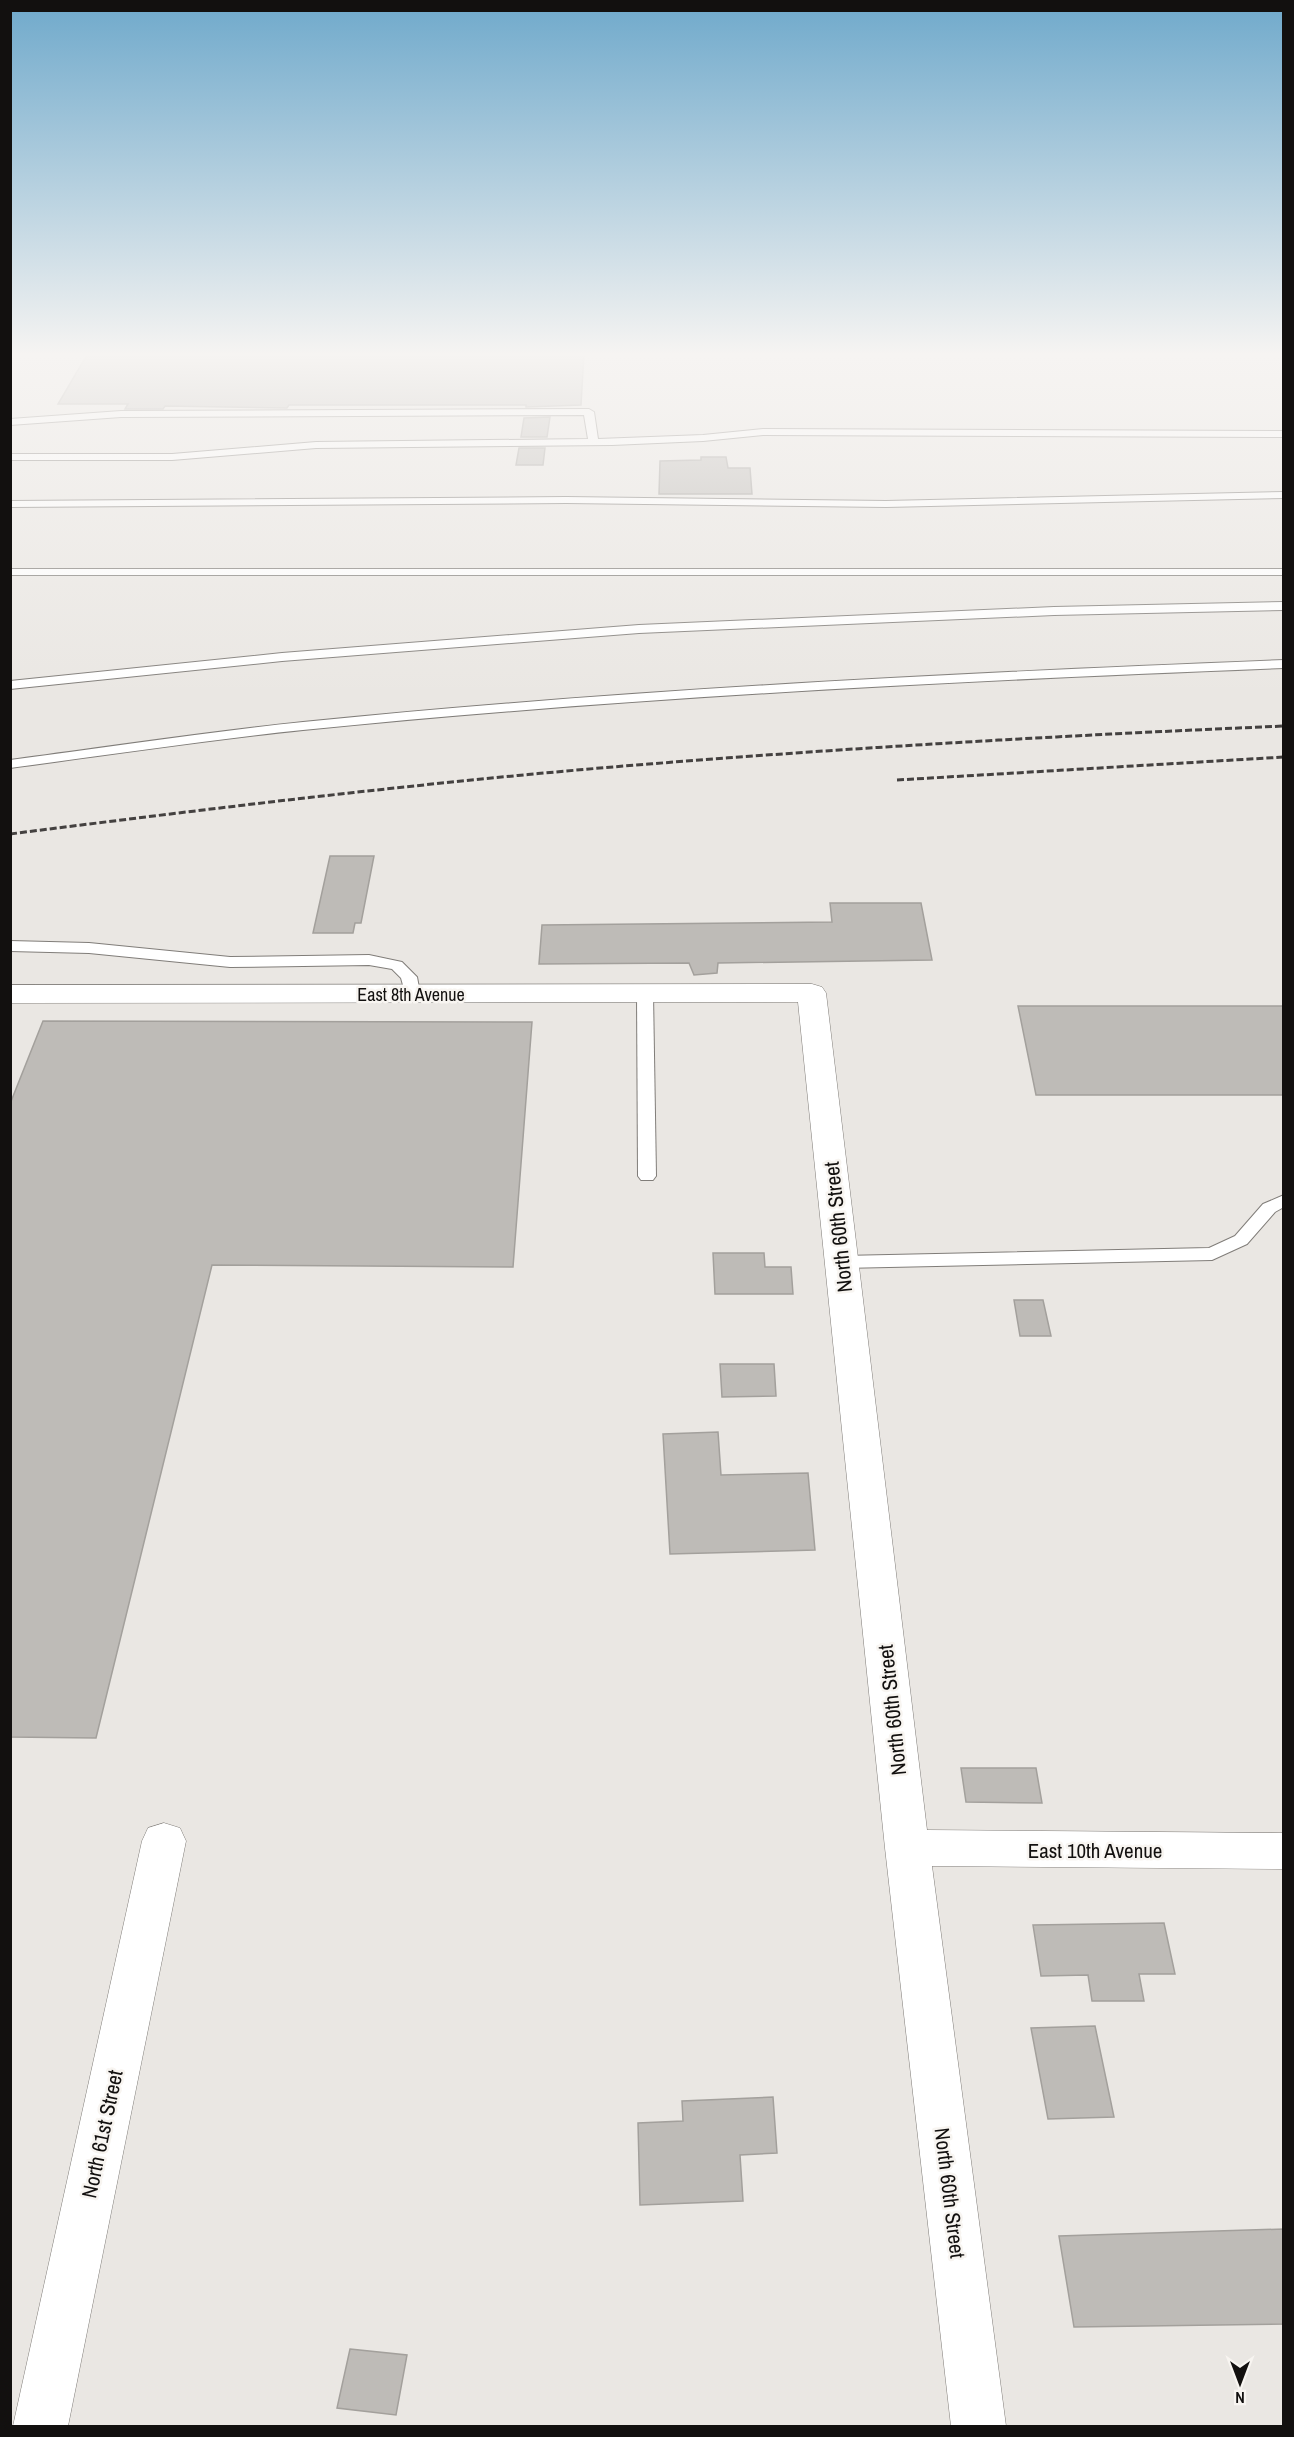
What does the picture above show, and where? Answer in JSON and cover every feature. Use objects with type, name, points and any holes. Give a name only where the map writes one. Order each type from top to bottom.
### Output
[{"type":"street","name":"East 8th Avenue","points":[[10,994],[812,993]]},
{"type":"street","name":"North 60th Street","points":[[812,993],[907,1848],[979,2427]]},
{"type":"street","name":"North 61st Street","points":[[40,2427],[164,1841]]},
{"type":"street","name":"East 10th Avenue","points":[[907,1848],[1284,1851]]},
{"type":"lane","points":[[10,504],[566,500],[886,504],[1284,495]]},
{"type":"lane","points":[[10,572],[1284,572]]},
{"type":"lane","points":[[10,685],[282,657],[639,629],[1054,611],[1284,606]]},
{"type":"lane","points":[[10,764],[302,726],[577,703],[1003,675],[1284,664]]},
{"type":"lane","points":[[10,945],[89,948],[230,962],[369,960],[398,965],[410,977],[412,993]]},
{"type":"lane","points":[[645,993],[647,1176]]},
{"type":"lane","points":[[842,1262],[1212,1254],[1241,1240],[1269,1208],[1284,1200]]},
{"type":"building","points":[[660,467],[750,468],[752,494],[659,494]]},
{"type":"building","points":[[330,856],[374,856],[361,923],[355,923],[353,933],[313,933]]},
{"type":"building","points":[[830,903],[921,903],[932,960],[718,963],[717,973],[694,975],[689,963],[539,964],[542,925],[832,922]]},
{"type":"building","points":[[1018,1006],[1284,1006],[1284,1095],[1036,1095]]},
{"type":"building","points":[[43,1021],[532,1022],[513,1267],[212,1265],[96,1738],[10,1737],[10,1104]]},
{"type":"building","points":[[713,1253],[764,1253],[765,1267],[791,1267],[793,1294],[715,1294]]},
{"type":"building","points":[[1014,1300],[1043,1300],[1051,1336],[1020,1336]]},
{"type":"building","points":[[720,1364],[774,1364],[776,1396],[722,1397]]},
{"type":"building","points":[[718,1432],[721,1475],[808,1473],[815,1550],[670,1554],[663,1434]]},
{"type":"building","points":[[961,1768],[1036,1768],[1042,1803],[966,1802]]},
{"type":"building","points":[[1164,1923],[1175,1974],[1139,1974],[1144,2001],[1092,2001],[1088,1975],[1041,1976],[1033,1925]]},
{"type":"building","points":[[1095,2026],[1114,2117],[1048,2119],[1031,2028]]},
{"type":"building","points":[[773,2097],[777,2153],[740,2155],[743,2201],[640,2205],[638,2123],[683,2121],[682,2101]]},
{"type":"building","points":[[1284,2229],[1284,2324],[1074,2327],[1059,2236]]},
{"type":"building","points":[[350,2349],[407,2355],[396,2415],[337,2408]]},
{"type":"railway","points":[[10,834],[329,795],[569,771],[887,747],[1284,726]]},
{"type":"railway","points":[[897,780],[1284,757]]}]
